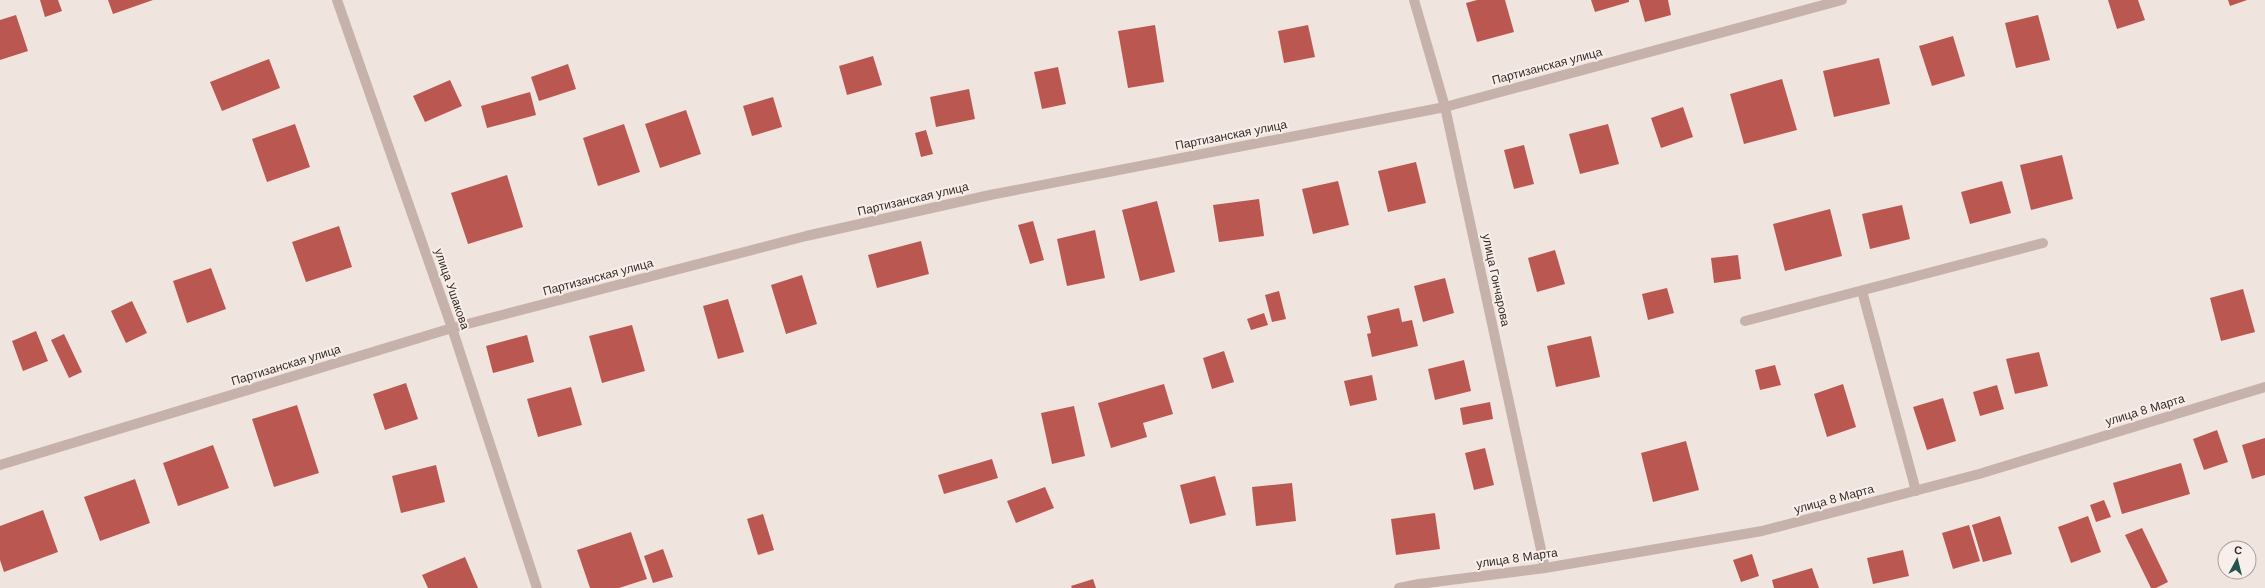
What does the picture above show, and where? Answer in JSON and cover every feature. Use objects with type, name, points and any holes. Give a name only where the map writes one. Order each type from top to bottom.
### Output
[{"type":"street","name":"улица Ушакова","points":[[337,0],[452,328],[537,588]]},
{"type":"street","name":"улица Гончарова","points":[[1414,0],[1445,107],[1545,568]]},
{"type":"street","name":"Партизанская улица","points":[[0,465],[452,328],[806,236],[990,194],[1445,107],[1842,0]]},
{"type":"street","points":[[1745,321],[1862,292],[2043,243]]},
{"type":"street","points":[[1862,292],[1916,491]]},
{"type":"street","name":"улица 8 Марта","points":[[1399,588],[1419,584],[1545,568],[1762,531],[1980,474],[2265,387]]},
{"type":"building","points":[[40,0],[58,0],[62,11],[45,17]]},
{"type":"building","points":[[108,0],[153,0],[113,14]]},
{"type":"building","points":[[1477,0],[1505,0],[1514,32],[1477,42],[1466,3]]},
{"type":"building","points":[[1591,0],[1629,0],[1629,2],[1595,12]]},
{"type":"building","points":[[1639,0],[1668,0],[1671,15],[1645,22]]},
{"type":"building","points":[[2108,0],[2138,0],[2145,20],[2117,29]]},
{"type":"building","points":[[2228,0],[2247,0],[2230,6]]},
{"type":"building","points":[[16,15],[28,51],[0,60],[0,20]]},
{"type":"building","points":[[2038,15],[2050,60],[2016,68],[2005,23]]},
{"type":"building","points":[[1155,25],[1164,82],[1128,88],[1118,31]]},
{"type":"building","points":[[1308,25],[1315,57],[1284,63],[1278,31]]},
{"type":"building","points":[[1953,36],[1965,76],[1932,86],[1919,46]]},
{"type":"building","points":[[873,56],[882,85],[847,95],[839,66]]},
{"type":"building","points":[[1879,58],[1890,104],[1834,117],[1823,71]]},
{"type":"building","points":[[269,59],[280,88],[222,111],[210,82]]},
{"type":"building","points":[[568,64],[576,89],[539,101],[531,77]]},
{"type":"building","points":[[1058,67],[1066,104],[1042,109],[1034,72]]},
{"type":"building","points":[[1782,79],[1797,130],[1744,144],[1730,94]]},
{"type":"building","points":[[450,80],[462,106],[425,122],[413,96]]},
{"type":"building","points":[[969,89],[975,119],[936,127],[930,97]]},
{"type":"building","points":[[530,92],[536,115],[487,128],[481,106]]},
{"type":"building","points":[[773,97],[782,127],[752,136],[743,106]]},
{"type":"building","points":[[1683,107],[1693,137],[1661,148],[1651,118]]},
{"type":"building","points":[[686,110],[701,154],[660,168],[645,124]]},
{"type":"building","points":[[295,124],[310,167],[267,182],[252,139]]},
{"type":"building","points":[[624,124],[640,172],[598,186],[583,138]]},
{"type":"building","points":[[1608,124],[1619,164],[1580,174],[1569,134]]},
{"type":"building","points":[[926,130],[933,154],[921,157],[915,133]]},
{"type":"building","points":[[1524,145],[1534,184],[1514,189],[1504,150]]},
{"type":"building","points":[[2062,155],[2073,199],[2031,210],[2020,165]]},
{"type":"building","points":[[1416,162],[1426,203],[1388,212],[1378,171]]},
{"type":"building","points":[[507,175],[523,227],[468,244],[451,193]]},
{"type":"building","points":[[1338,181],[1349,225],[1313,234],[1302,189]]},
{"type":"building","points":[[2002,181],[2011,213],[1970,224],[1961,192]]},
{"type":"building","points":[[1259,199],[1264,236],[1219,242],[1213,205]]},
{"type":"building","points":[[1157,201],[1175,272],[1140,281],[1122,210]]},
{"type":"building","points":[[1902,205],[1910,239],[1870,249],[1862,214]]},
{"type":"building","points":[[1830,209],[1842,256],[1785,271],[1773,224]]},
{"type":"building","points":[[1033,221],[1044,260],[1030,264],[1018,225]]},
{"type":"building","points":[[339,226],[352,267],[306,282],[292,242]]},
{"type":"building","points":[[1095,230],[1105,278],[1067,286],[1057,239]]},
{"type":"building","points":[[921,241],[929,274],[877,288],[868,255]]},
{"type":"building","points":[[1555,250],[1565,284],[1537,292],[1528,258]]},
{"type":"building","points":[[1738,255],[1741,279],[1714,283],[1711,258]]},
{"type":"building","points":[[211,268],[226,309],[187,323],[173,281]]},
{"type":"building","points":[[802,275],[817,324],[786,334],[771,285]]},
{"type":"building","points":[[1445,278],[1454,313],[1423,322],[1414,286]]},
{"type":"building","points":[[1667,288],[1674,313],[1648,320],[1642,294]]},
{"type":"building","points":[[2243,289],[2255,332],[2221,341],[2210,298]]},
{"type":"building","points":[[1279,291],[1286,319],[1272,322],[1265,295]]},
{"type":"building","points":[[728,299],[744,352],[718,359],[703,306]]},
{"type":"building","points":[[132,301],[147,333],[126,343],[111,311]]},
{"type":"building","points":[[1399,308],[1402,322],[1412,320],[1418,346],[1372,357],[1367,334],[1371,333],[1367,316]]},
{"type":"building","points":[[1264,313],[1268,325],[1251,330],[1247,319]]},
{"type":"building","points":[[632,325],[645,371],[602,383],[589,336]]},
{"type":"building","points":[[36,331],[48,361],[23,371],[12,341]]},
{"type":"building","points":[[64,334],[82,372],[69,378],[51,340]]},
{"type":"building","points":[[527,335],[534,362],[493,373],[486,346]]},
{"type":"building","points":[[1591,336],[1600,377],[1556,387],[1547,346]]},
{"type":"building","points":[[1224,351],[1234,382],[1212,389],[1203,358]]},
{"type":"building","points":[[2039,352],[2048,386],[2015,394],[2006,359]]},
{"type":"building","points":[[1464,360],[1471,391],[1435,400],[1428,369]]},
{"type":"building","points":[[1775,365],[1781,385],[1760,390],[1755,370]]},
{"type":"building","points":[[1372,375],[1377,400],[1350,406],[1344,381]]},
{"type":"building","points":[[406,383],[418,419],[385,430],[373,394]]},
{"type":"building","points":[[1164,384],[1173,414],[1143,423],[1147,437],[1111,448],[1098,403]]},
{"type":"building","points":[[1843,384],[1856,427],[1827,437],[1814,394]]},
{"type":"building","points":[[1997,385],[2004,409],[1980,416],[1973,392]]},
{"type":"building","points":[[571,387],[582,425],[538,437],[527,399]]},
{"type":"building","points":[[1943,398],[1956,441],[1927,450],[1913,407]]},
{"type":"building","points":[[1490,402],[1493,419],[1463,425],[1460,408]]},
{"type":"building","points":[[297,405],[319,473],[274,487],[252,419]]},
{"type":"building","points":[[1074,406],[1085,456],[1052,464],[1041,413]]},
{"type":"building","points":[[2217,430],[2228,462],[2204,470],[2193,439]]},
{"type":"building","points":[[2265,438],[2265,475],[2252,479],[2242,445]]},
{"type":"building","points":[[1686,441],[1699,490],[1653,502],[1641,453]]},
{"type":"building","points":[[213,445],[229,488],[178,506],[163,463]]},
{"type":"building","points":[[1485,448],[1494,485],[1474,490],[1465,453]]},
{"type":"building","points":[[992,459],[998,478],[944,494],[938,475]]},
{"type":"building","points":[[2181,463],[2190,494],[2122,514],[2113,483]]},
{"type":"building","points":[[436,465],[445,502],[401,513],[392,476]]},
{"type":"building","points":[[1215,476],[1226,515],[1190,524],[1180,485]]},
{"type":"building","points":[[135,479],[150,523],[100,541],[84,497]]},
{"type":"building","points":[[1292,483],[1296,521],[1256,526],[1252,487]]},
{"type":"building","points":[[1045,487],[1054,508],[1016,523],[1007,501]]},
{"type":"building","points":[[2104,500],[2111,517],[2096,522],[2090,505]]},
{"type":"building","points":[[43,510],[58,552],[4,572],[0,560],[0,526]]},
{"type":"building","points":[[1435,513],[1440,549],[1396,555],[1391,519]]},
{"type":"building","points":[[763,514],[774,550],[758,555],[747,519]]},
{"type":"building","points":[[2000,516],[2012,554],[1983,562],[1972,525]]},
{"type":"building","points":[[2088,516],[2101,552],[2071,563],[2058,527]]},
{"type":"building","points":[[1969,525],[1980,561],[1953,569],[1942,533]]},
{"type":"building","points":[[2142,528],[2168,582],[2156,588],[2151,588],[2125,535]]},
{"type":"building","points":[[631,532],[647,579],[619,588],[590,588],[577,550]]},
{"type":"building","points":[[663,549],[673,577],[653,583],[644,556]]},
{"type":"building","points":[[1903,550],[1909,576],[1873,584],[1867,558]]},
{"type":"building","points":[[1752,554],[1759,576],[1741,582],[1733,560]]},
{"type":"building","points":[[465,557],[478,588],[428,588],[422,575]]},
{"type":"building","points":[[1812,568],[1819,588],[1774,588],[1772,580]]},
{"type":"building","points":[[1093,579],[1096,588],[1072,588],[1071,586]]}]
